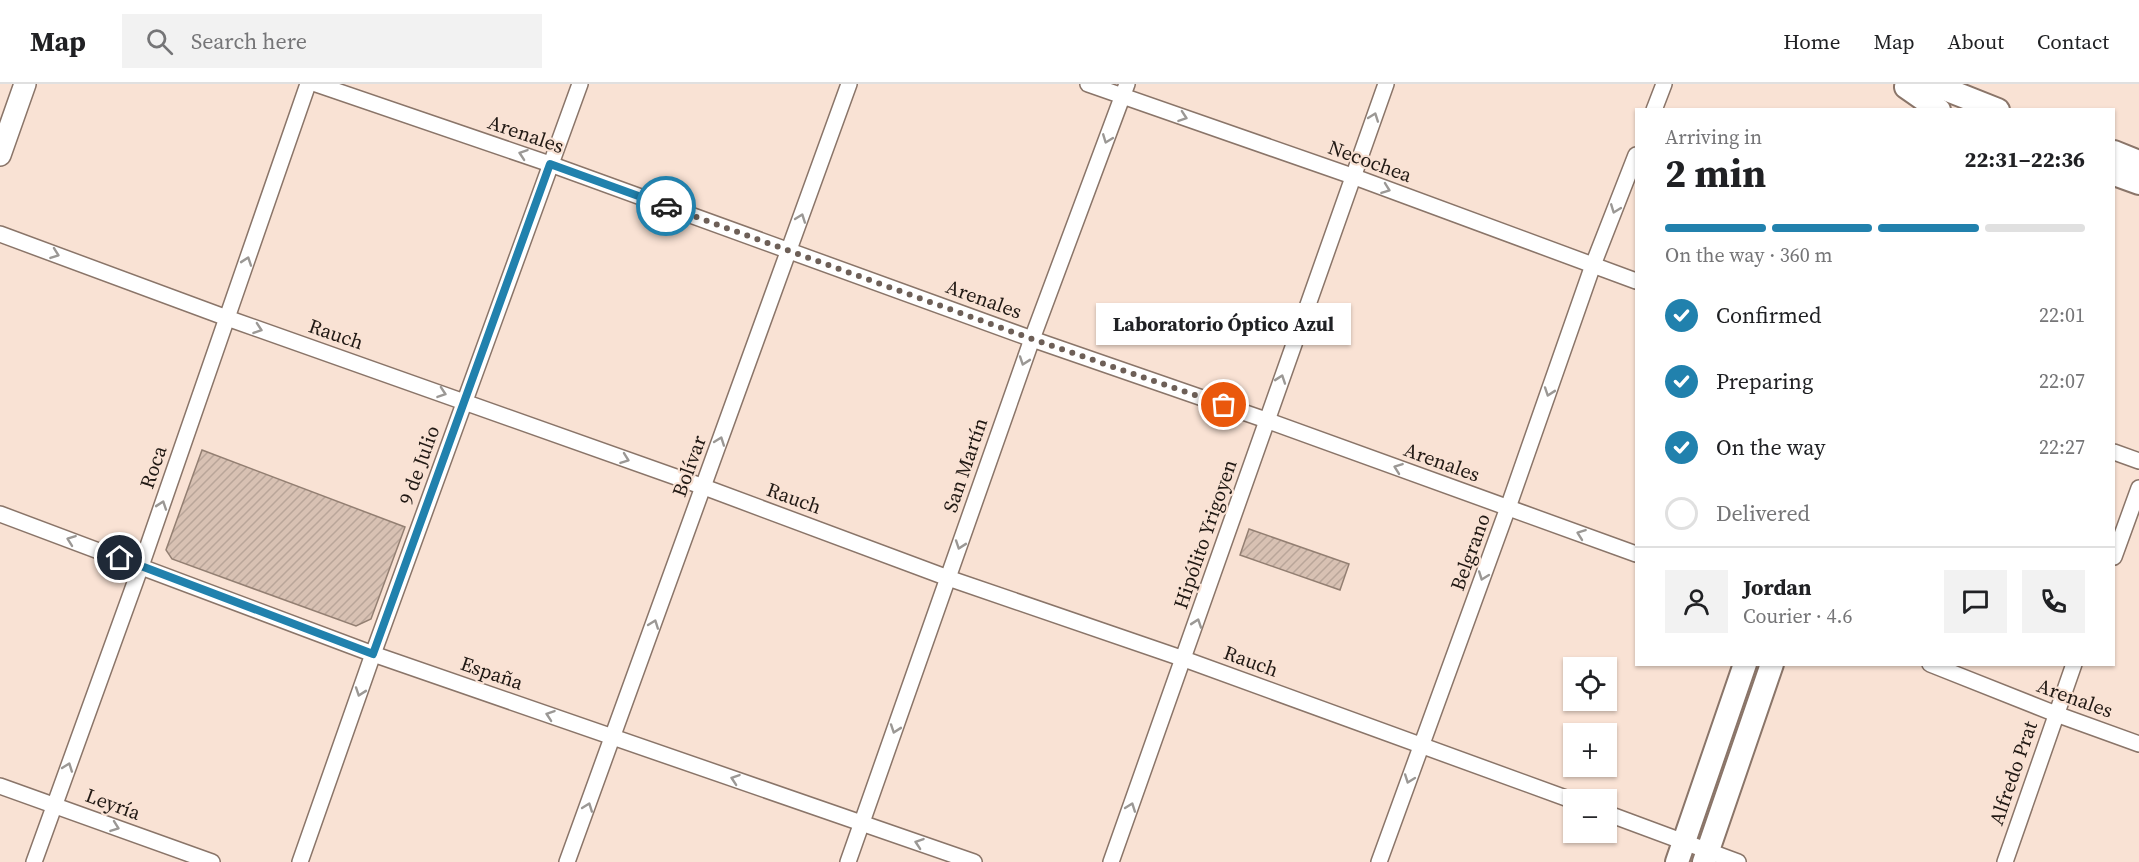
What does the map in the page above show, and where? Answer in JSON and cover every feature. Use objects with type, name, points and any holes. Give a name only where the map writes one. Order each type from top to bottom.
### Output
[{"type":"main road","points":[[0,155],[25,84]]},
{"type":"main road","points":[[1905,86],[1989,108]]},
{"type":"main road","points":[[2115,152],[2139,162]]},
{"type":"main road","points":[[2115,174],[2139,183]]},
{"type":"main road","points":[[1680,851],[1744,666]]},
{"type":"main road","points":[[1706,856],[1771,666]]},
{"type":"street","name":"Roca","points":[[34,862],[141,566],[308,84]]},
{"type":"street","name":"Arenales","points":[[316,84],[550,164],[1635,554]]},
{"type":"street","name":"9 de Julio","points":[[300,862],[580,84]]},
{"type":"street","name":"Bolívar","points":[[567,862],[849,84]]},
{"type":"street","name":"Necochea","points":[[1088,84],[1125,90],[1635,280]]},
{"type":"street","name":"Hipólito Yrigoyen","points":[[1111,862],[1386,84]]},
{"type":"street","points":[[1655,108],[1664,84]]},
{"type":"street","name":"San Martín","points":[[848,862],[1032,339],[1125,90]]},
{"type":"street","name":"Belgrano","points":[[1379,862],[1508,508],[1593,265],[1635,158]]},
{"type":"street","name":"Rauch","points":[[0,234],[227,318],[704,487],[948,578],[1184,659],[1563,797]]},
{"type":"street","points":[[2115,452],[2139,461]]},
{"type":"street","points":[[2115,554],[2139,488]]},
{"type":"street","name":"España","points":[[0,514],[373,654],[974,862]]},
{"type":"street","name":"Arenales","points":[[1935,666],[2139,744]]},
{"type":"street","name":"Alfredo Prat","points":[[2005,862],[2073,666]]},
{"type":"street","name":"Leyría","points":[[0,786],[212,862]]},
{"type":"street","points":[[1617,819],[1680,851],[1738,862]]},
{"type":"building","points":[[202,450],[405,527],[371,619],[356,626],[172,559],[166,550]]},
{"type":"building","points":[[1249,529],[1349,564],[1340,590],[1240,555]]},
{"type":"way so far","points":[[666,206],[1032,339],[1224,405]]},
{"type":"place","name":"Laboratorio Óptico Azul","points":[[1224,405]]},
{"type":"route","points":[[120,558],[373,654],[550,164],[666,206]]}]
